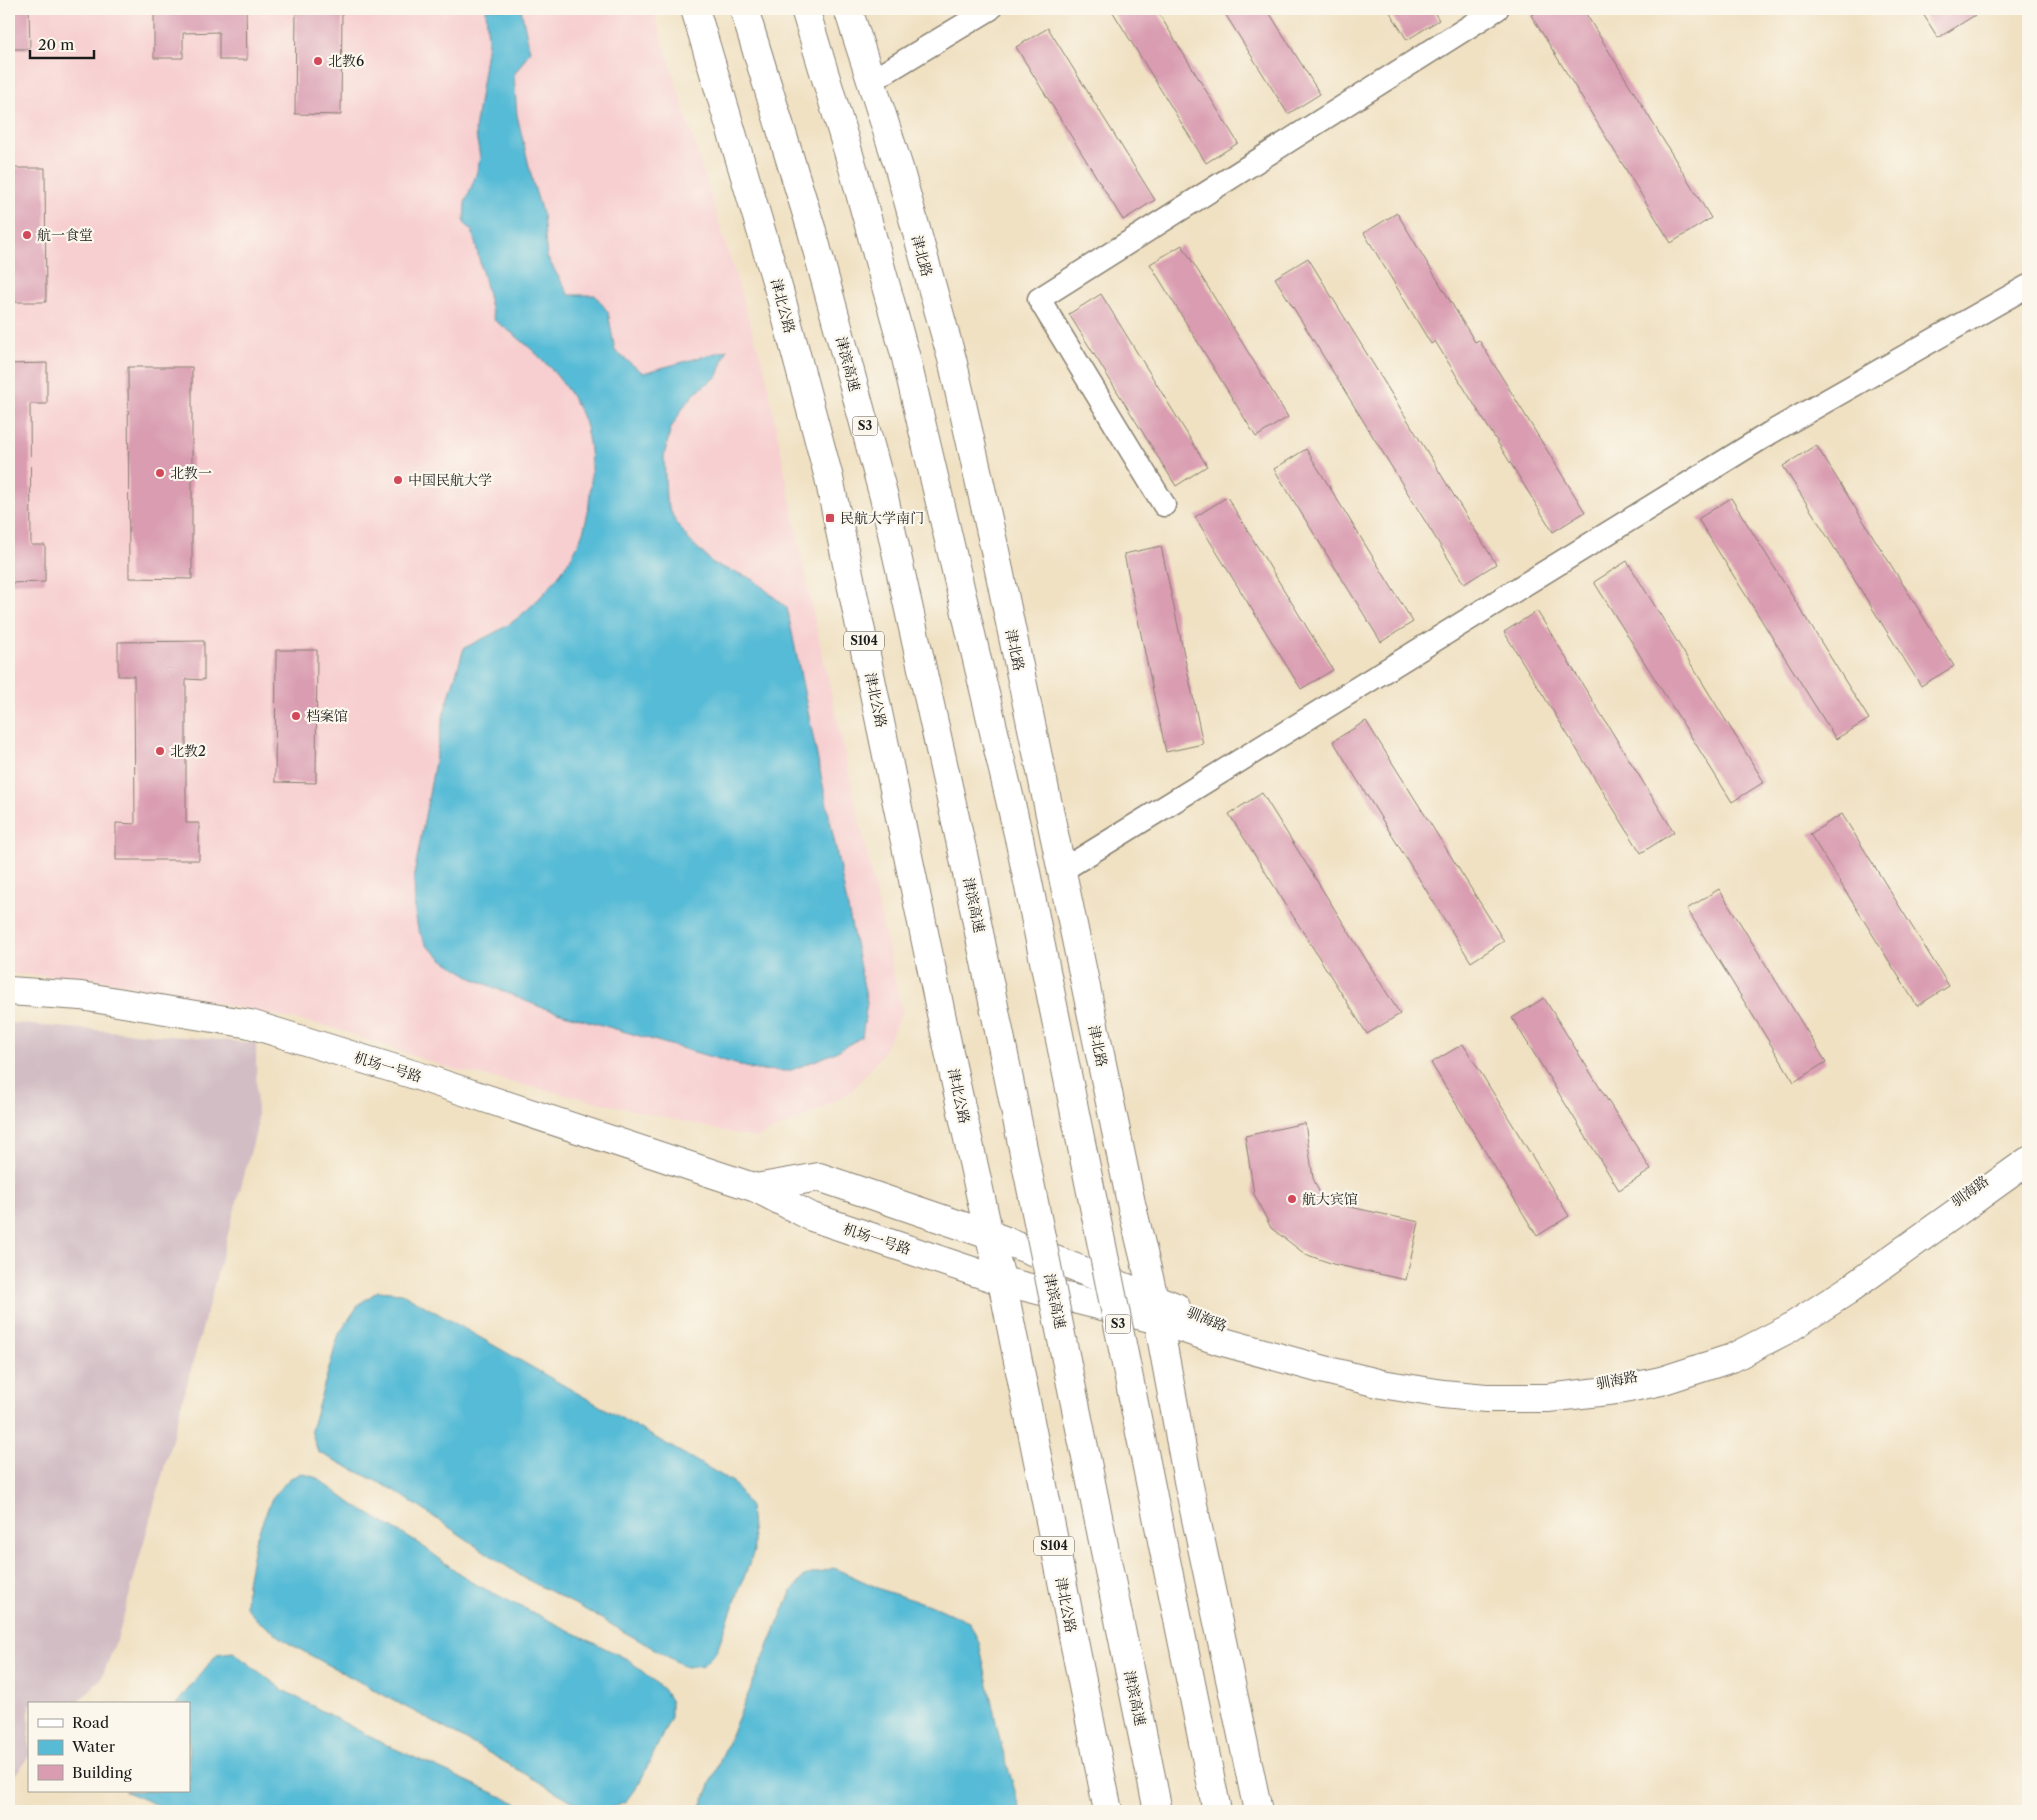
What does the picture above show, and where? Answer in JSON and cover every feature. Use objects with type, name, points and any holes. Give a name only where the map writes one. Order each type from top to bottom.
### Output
[{"type":"main road","name":"津北公路","points":[[695,9],[780,294],[829,478],[995,1237]]},
{"type":"main road","name":"津北公路","points":[[709,9],[779,250],[844,497],[995,1237],[1108,1811]]},
{"type":"main road","name":"津滨高速","points":[[744,9],[812,231],[884,497],[962,849],[1158,1811]]},
{"type":"main road","name":"S3","points":[[805,9],[853,168],[906,358],[1019,838],[1217,1811]]},
{"type":"main road","name":"津北路","points":[[848,9],[899,168],[952,359],[994,546],[1131,1203],[1156,1309]]},
{"type":"main road","name":"机场一号路","points":[[9,991],[81,996],[250,1024],[415,1075],[756,1188],[812,1217],[1002,1280]]},
{"type":"main road","name":"驯海路","points":[[1156,1309],[1324,1360],[1394,1376],[1475,1388],[1524,1390],[1567,1388],[1597,1384],[1678,1365],[1730,1347],[1764,1332],[1864,1269],[2028,1148]]},
{"type":"main road","name":"驯海路","points":[[1156,1309],[1220,1341],[1382,1384],[1443,1394],[1529,1399],[1583,1395],[1624,1389],[1697,1371],[1732,1358],[1788,1329],[1875,1273],[2028,1161]]},
{"type":"main road","name":"机场一号路","points":[[756,1188],[819,1177],[995,1237]]},
{"type":"main road","points":[[995,1237],[1156,1309]]},
{"type":"main road","points":[[1002,1280],[1156,1309]]},
{"type":"main road","points":[[1156,1309],[1188,1481],[1258,1811]]},
{"type":"street","points":[[872,81],[990,9]]},
{"type":"street","points":[[1164,505],[1039,300],[1497,9]]},
{"type":"street","points":[[1061,871],[1770,433],[2028,286]]},
{"type":"shaded area","name":"中国民航大学","points":[[9,9],[653,9],[765,371],[808,589],[902,1012],[882,1054],[852,1091],[803,1118],[755,1138],[445,1067],[331,1027],[92,978],[9,974]]},
{"type":"shaded area","points":[[9,1023],[256,1043],[257,1128],[118,1637],[101,1679],[78,1702],[28,1702],[28,1757],[9,1783]]},
{"type":"water","points":[[486,9],[521,9],[530,51],[514,75],[517,115],[543,216],[547,257],[569,295],[595,295],[608,312],[615,351],[643,373],[727,350],[718,376],[697,391],[684,406],[671,428],[664,456],[666,499],[674,519],[689,540],[714,564],[753,579],[787,608],[867,1002],[862,1037],[832,1054],[789,1071],[756,1070],[540,1007],[476,980],[445,961],[426,945],[418,929],[415,912],[414,875],[444,713],[464,648],[511,623],[534,604],[556,580],[574,553],[580,539],[585,525],[591,486],[589,446],[581,413],[564,385],[544,361],[520,339],[494,320],[472,230],[464,223],[465,203],[476,175],[480,157],[475,130],[488,43]]},
{"type":"water","points":[[378,1291],[402,1293],[733,1482],[750,1507],[754,1551],[716,1652],[703,1665],[686,1667],[584,1609],[524,1578],[394,1490],[318,1452],[311,1430],[339,1334],[359,1304]]},
{"type":"water","points":[[301,1473],[317,1478],[352,1504],[421,1545],[471,1582],[629,1660],[663,1689],[671,1702],[671,1717],[640,1782],[626,1801],[608,1809],[591,1810],[572,1801],[470,1742],[290,1644],[257,1620],[246,1607],[247,1583],[255,1541],[272,1498],[289,1479]]},
{"type":"water","points":[[834,1568],[885,1591],[936,1607],[969,1622],[979,1642],[1000,1741],[1021,1811],[699,1811],[791,1592],[804,1576]]},
{"type":"water","points":[[233,1652],[283,1690],[382,1743],[534,1811],[171,1811],[126,1792],[190,1792],[190,1702],[178,1702],[217,1654]]},
{"type":"building","points":[[9,9],[29,9],[30,49],[9,49]]},
{"type":"building","points":[[154,9],[246,9],[247,60],[219,60],[219,32],[183,33],[183,58],[154,58]]},
{"type":"building","name":"北教6","points":[[296,9],[342,9],[341,115],[295,114]]},
{"type":"building","points":[[1111,9],[1156,9],[1238,143],[1206,163]]},
{"type":"building","points":[[1222,9],[1267,9],[1320,94],[1288,114]]},
{"type":"building","points":[[1388,9],[1432,9],[1439,20],[1407,40]]},
{"type":"building","points":[[1541,9],[1583,9],[1711,218],[1671,243],[1531,15]]},
{"type":"building","points":[[1920,9],[1985,9],[1938,38]]},
{"type":"building","points":[[1048,28],[1155,200],[1123,220],[1016,47]]},
{"type":"building","name":"航一食堂","points":[[9,168],[45,168],[46,302],[9,302]]},
{"type":"building","points":[[1397,213],[1475,342],[1479,340],[1585,512],[1553,532],[1435,341],[1431,344],[1364,233]]},
{"type":"building","points":[[1182,245],[1288,417],[1256,437],[1150,264]]},
{"type":"building","points":[[1308,258],[1496,564],[1464,584],[1275,278]]},
{"type":"building","points":[[1101,294],[1207,466],[1176,486],[1069,314]]},
{"type":"building","points":[[47,363],[47,404],[30,404],[31,545],[45,545],[45,582],[9,583],[9,364]]},
{"type":"building","name":"北教一","points":[[128,367],[192,367],[192,579],[129,578]]},
{"type":"building","points":[[1816,445],[1954,666],[1921,686],[1783,466]]},
{"type":"building","points":[[1306,449],[1413,622],[1381,642],[1274,469]]},
{"type":"building","points":[[1227,497],[1333,670],[1301,689],[1195,517]]},
{"type":"building","points":[[1731,498],[1869,719],[1836,739],[1698,519]]},
{"type":"building","points":[[1161,546],[1203,744],[1166,752],[1124,554]]},
{"type":"building","points":[[1627,561],[1764,782],[1732,802],[1594,582]]},
{"type":"building","points":[[1537,611],[1674,832],[1641,853],[1504,632]]},
{"type":"building","name":"北教2","points":[[204,641],[204,680],[186,679],[186,823],[199,823],[199,860],[116,860],[116,823],[135,824],[134,676],[118,676],[118,642]]},
{"type":"building","name":"档案馆","points":[[276,650],[317,650],[316,783],[275,782]]},
{"type":"building","points":[[1366,721],[1504,941],[1471,962],[1333,741]]},
{"type":"building","points":[[1262,793],[1400,1014],[1367,1034],[1229,814]]},
{"type":"building","points":[[1842,814],[1949,986],[1917,1006],[1810,834]]},
{"type":"building","points":[[1719,889],[1826,1062],[1794,1082],[1687,909]]},
{"type":"building","points":[[1544,998],[1651,1170],[1619,1190],[1512,1018]]},
{"type":"building","points":[[1463,1044],[1569,1216],[1537,1236],[1431,1063]]},
{"type":"building","name":"航大宾馆","points":[[1305,1123],[1313,1178],[1321,1196],[1332,1203],[1419,1222],[1406,1280],[1333,1264],[1305,1254],[1271,1228],[1254,1194],[1245,1136]]},
{"type":"place","name":"北教6","points":[[318,61]]},
{"type":"place","name":"航一食堂","points":[[27,235]]},
{"type":"place","name":"北教一","points":[[160,473]]},
{"type":"place","name":"中国民航大学","points":[[398,480]]},
{"type":"place","name":"民航大学南门","points":[[830,518]]},
{"type":"place","name":"档案馆","points":[[296,716]]},
{"type":"place","name":"北教2","points":[[160,751]]},
{"type":"place","name":"航大宾馆","points":[[1292,1199]]}]
